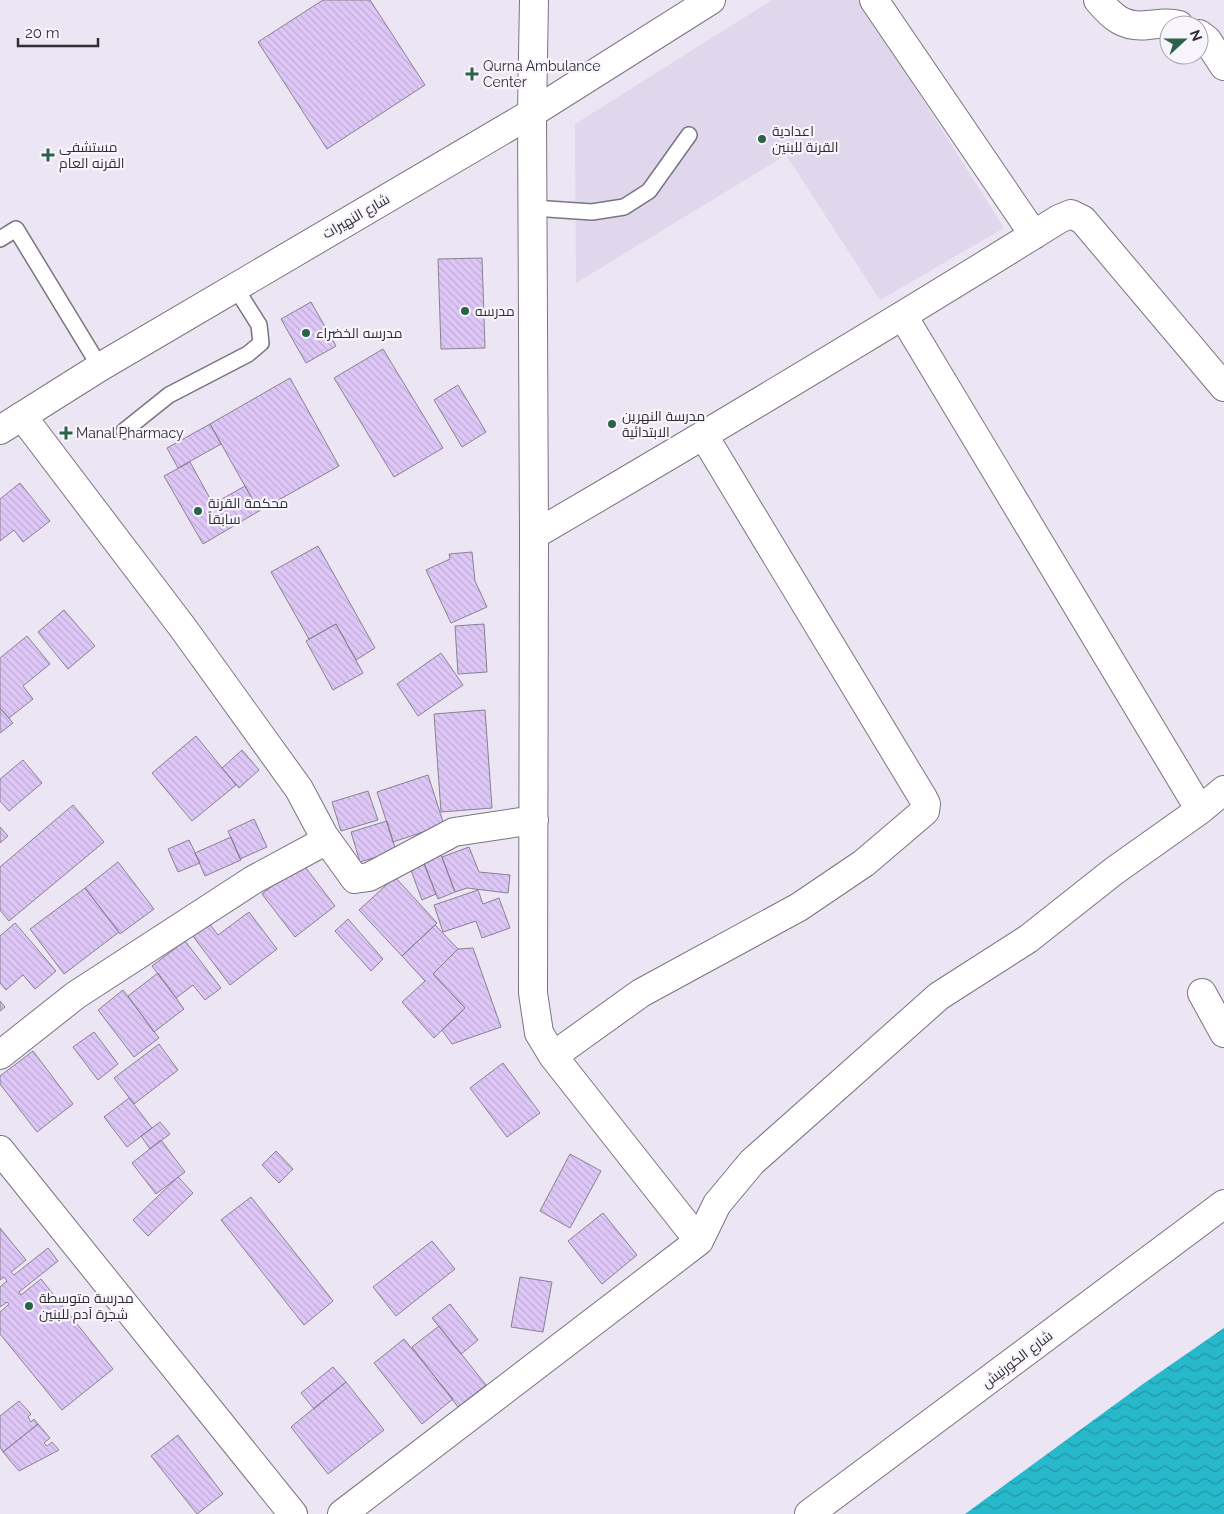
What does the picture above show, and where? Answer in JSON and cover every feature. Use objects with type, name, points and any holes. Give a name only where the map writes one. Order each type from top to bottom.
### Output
[{"type":"street","points":[[534,0],[532,113],[534,535],[533,993],[539,1033],[553,1056],[699,1241]]},
{"type":"street","name":"شارع النهيرات","points":[[11,423],[100,367],[532,113],[711,0]]},
{"type":"street","points":[[874,0],[1034,235]]},
{"type":"street","points":[[1098,0],[1112,17],[1126,23],[1145,26],[1159,24]]},
{"type":"street","points":[[1209,43],[1224,66]]},
{"type":"street","points":[[534,535],[704,436],[1071,214],[1082,220],[1224,387]]},
{"type":"street","points":[[903,316],[1200,810]]},
{"type":"street","points":[[11,423],[206,660],[299,789],[327,840],[355,878],[369,877],[454,832],[534,820]]},
{"type":"street","points":[[553,1056],[641,993],[799,907],[864,863],[925,811],[926,804],[923,798],[704,436]]},
{"type":"street","points":[[342,1514],[699,1241],[717,1204],[752,1162],[939,996],[1028,939],[1114,871],[1200,810],[1224,790]]},
{"type":"street","points":[[0,1055],[76,996],[253,880],[327,840]]},
{"type":"street","points":[[1202,993],[1224,1033]]},
{"type":"street","points":[[0,1150],[293,1514]]},
{"type":"street","name":"شارع الكورنيش","points":[[809,1514],[1224,1204]]},
{"type":"lane","points":[[533,208],[592,212],[624,207],[649,191],[689,136]]},
{"type":"lane","points":[[0,238],[16,229],[100,367]]},
{"type":"lane","points":[[124,431],[169,395],[248,354],[260,343],[259,324],[235,287]]},
{"type":"shaded area","name":"اعدادية القرنة للبنين","points":[[772,0],[860,0],[1004,228],[880,300],[786,155],[576,283],[575,124]]},
{"type":"water","points":[[1224,1328],[1224,1514],[965,1514],[1143,1384]]},
{"type":"building","points":[[323,0],[370,0],[425,85],[327,149],[258,42]]},
{"type":"building","points":[[482,258],[485,348],[441,349],[438,259]]},
{"type":"building","points":[[311,302],[336,346],[306,363],[281,319]]},
{"type":"building","points":[[383,349],[443,448],[394,477],[334,378]]},
{"type":"building","points":[[290,378],[339,466],[259,511],[210,424]]},
{"type":"building","points":[[458,385],[486,432],[462,447],[434,400]]},
{"type":"building","points":[[210,424],[221,444],[178,468],[167,448]]},
{"type":"building","points":[[190,462],[213,504],[245,486],[259,511],[203,544],[164,476]]},
{"type":"building","points":[[20,483],[50,521],[23,542],[14,530],[0,541],[0,499]]},
{"type":"building","points":[[318,546],[375,648],[356,660],[336,624],[309,639],[271,572]]},
{"type":"building","points":[[472,552],[475,581],[487,607],[451,623],[426,570],[450,559],[449,554]]},
{"type":"building","points":[[64,610],[95,646],[68,669],[38,632]]},
{"type":"building","points":[[336,624],[363,673],[333,690],[306,641]]},
{"type":"building","points":[[484,624],[487,672],[458,674],[455,626]]},
{"type":"building","points":[[27,636],[50,664],[23,686],[33,699],[9,718],[0,708],[0,658]]},
{"type":"building","points":[[441,653],[463,685],[418,716],[397,684]]},
{"type":"building","points":[[0,708],[13,723],[0,733]]},
{"type":"building","points":[[485,710],[492,808],[441,812],[434,714]]},
{"type":"building","points":[[196,736],[236,785],[192,821],[152,773]]},
{"type":"building","points":[[242,750],[259,770],[239,788],[222,768]]},
{"type":"building","points":[[23,760],[42,783],[9,811],[0,801],[0,779]]},
{"type":"building","points":[[428,775],[444,825],[393,842],[377,792]]},
{"type":"building","points":[[368,791],[378,820],[341,831],[332,802]]},
{"type":"building","points":[[73,805],[104,842],[9,921],[0,910],[0,867]]},
{"type":"building","points":[[254,819],[267,847],[240,859],[228,831]]},
{"type":"building","points":[[387,821],[396,851],[360,862],[351,832]]},
{"type":"building","points":[[0,827],[8,836],[0,843]]},
{"type":"building","points":[[231,837],[241,860],[205,876],[195,853]]},
{"type":"building","points":[[189,840],[200,863],[178,872],[168,849]]},
{"type":"building","points":[[469,847],[479,872],[510,875],[508,893],[467,888],[455,892],[442,857]]},
{"type":"building","points":[[440,852],[455,892],[438,899],[422,859]]},
{"type":"building","points":[[423,860],[436,894],[422,900],[409,865]]},
{"type":"building","points":[[118,862],[154,909],[120,934],[85,888]]},
{"type":"building","points":[[302,863],[335,906],[295,937],[262,894]]},
{"type":"building","points":[[395,877],[437,923],[402,956],[359,910]]},
{"type":"building","points":[[85,888],[119,932],[64,974],[30,929]]},
{"type":"building","points":[[478,890],[483,904],[499,898],[510,928],[482,938],[476,921],[443,932],[434,905]]},
{"type":"building","points":[[249,912],[277,949],[230,985],[189,931],[205,918],[218,935]]},
{"type":"building","points":[[348,919],[383,959],[371,971],[335,931]]},
{"type":"building","points":[[15,923],[56,971],[35,989],[23,975],[6,990],[0,983],[0,936]]},
{"type":"building","points":[[435,925],[458,949],[433,974],[465,1008],[434,1038],[402,1002],[425,981],[402,956]]},
{"type":"building","points":[[185,941],[221,988],[205,1000],[193,985],[176,998],[152,966]]},
{"type":"building","points":[[473,948],[501,1027],[452,1044],[442,1030],[465,1008],[433,974],[458,949]]},
{"type":"building","points":[[158,973],[184,1009],[154,1032],[128,996]]},
{"type":"building","points":[[123,990],[159,1038],[134,1057],[98,1010]]},
{"type":"building","points":[[0,1001],[5,1007],[0,1011]]},
{"type":"building","points":[[94,1032],[118,1064],[98,1080],[73,1047]]},
{"type":"building","points":[[159,1044],[178,1070],[134,1104],[114,1078]]},
{"type":"building","points":[[33,1051],[73,1104],[37,1132],[0,1084],[0,1076]]},
{"type":"building","points":[[503,1063],[540,1113],[507,1137],[470,1088]]},
{"type":"building","points":[[129,1098],[152,1128],[127,1147],[104,1117]]},
{"type":"building","points":[[160,1122],[170,1134],[150,1149],[141,1136]]},
{"type":"building","points":[[161,1140],[185,1172],[156,1194],[132,1163]]},
{"type":"building","points":[[276,1151],[293,1169],[279,1183],[262,1165]]},
{"type":"building","points":[[570,1154],[601,1171],[570,1228],[540,1211]]},
{"type":"building","points":[[178,1177],[193,1193],[148,1236],[133,1220]]},
{"type":"building","points":[[251,1197],[333,1301],[304,1325],[221,1220]]},
{"type":"building","points":[[603,1213],[637,1255],[602,1284],[568,1241]]},
{"type":"building","points":[[0,1228],[26,1260],[11,1272],[14,1275],[48,1248],[58,1261],[19,1292],[21,1295],[41,1279],[113,1369],[62,1410],[0,1334],[0,1312],[9,1304],[7,1302],[0,1307],[0,1287],[7,1281],[4,1277],[0,1280]]},
{"type":"building","points":[[432,1241],[455,1269],[396,1316],[373,1287]]},
{"type":"building","points":[[520,1277],[552,1282],[543,1332],[511,1327]]},
{"type":"building","points":[[450,1304],[478,1340],[461,1354],[432,1318]]},
{"type":"building","points":[[439,1326],[486,1385],[458,1407],[412,1347]]},
{"type":"building","points":[[404,1339],[453,1399],[422,1424],[374,1363]]},
{"type":"building","points":[[333,1367],[346,1382],[314,1409],[301,1393]]},
{"type":"building","points":[[346,1382],[384,1430],[328,1474],[291,1427]]},
{"type":"building","points":[[19,1401],[31,1414],[28,1417],[31,1422],[34,1419],[38,1424],[3,1452],[0,1447],[0,1416]]},
{"type":"building","points":[[38,1424],[50,1438],[44,1443],[47,1446],[52,1442],[59,1450],[19,1471],[3,1452]]},
{"type":"building","points":[[178,1435],[223,1494],[197,1514],[151,1456]]},
{"type":"place","name":"Qurna Ambulance Center","points":[[472,74]]},
{"type":"place","name":"اعدادية القرنة للبنين","points":[[762,139]]},
{"type":"place","name":"مستشفى القرنه العام","points":[[48,155]]},
{"type":"place","name":"مدرسه","points":[[465,311]]},
{"type":"place","name":"مدرسه الخضراء","points":[[306,333]]},
{"type":"place","name":"مدرسة النهرين الابتدائية","points":[[612,424]]},
{"type":"place","name":"Manal Pharmacy","points":[[66,433]]},
{"type":"place","name":"محكمة القرنة سابقاً","points":[[198,511]]},
{"type":"place","name":"مدرسة متوسطة شجرة آدم للبنين","points":[[29,1306]]}]
